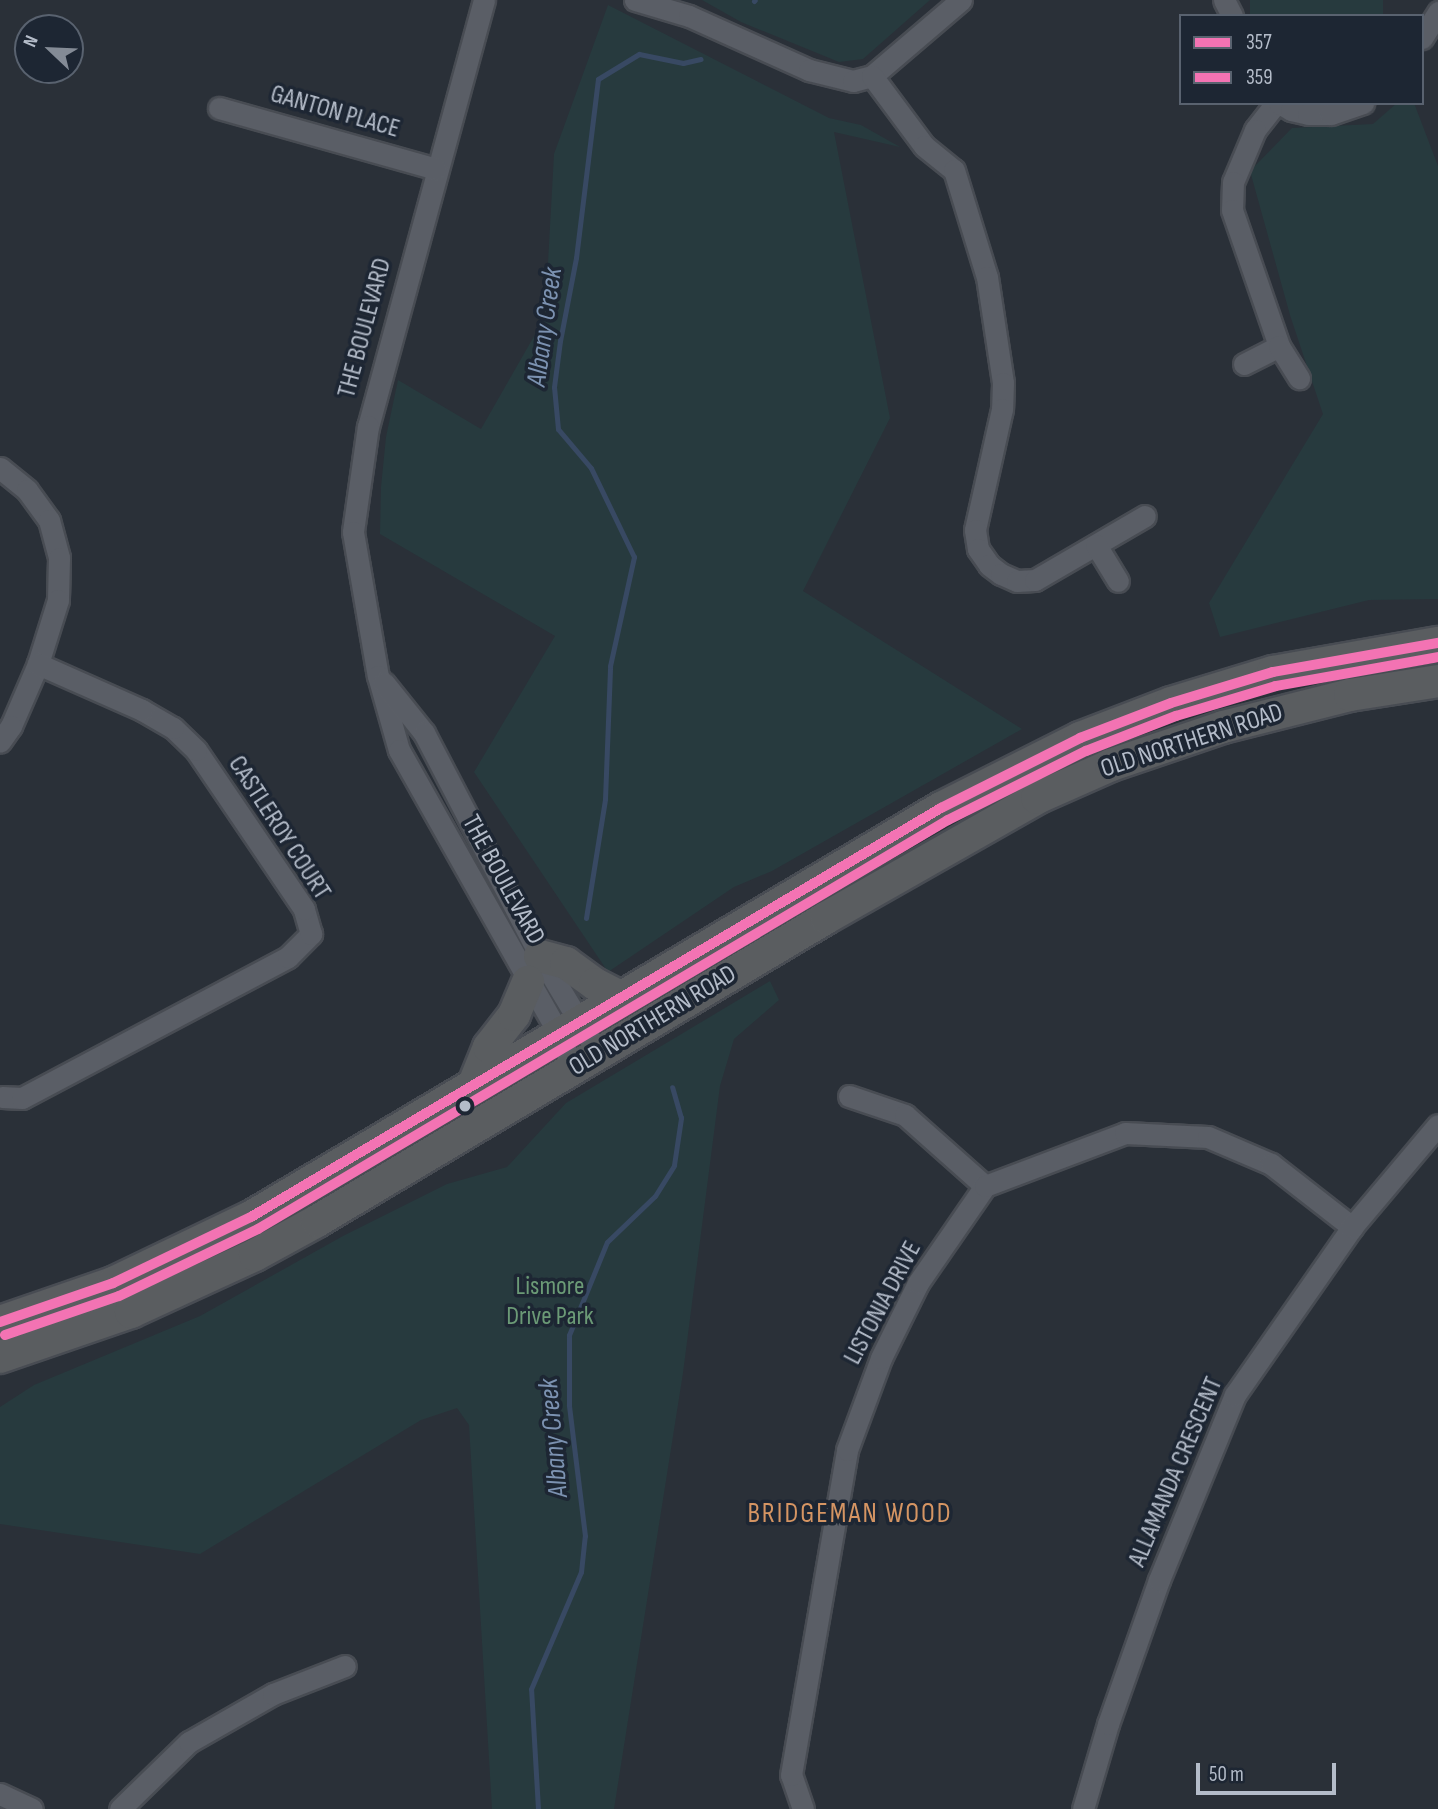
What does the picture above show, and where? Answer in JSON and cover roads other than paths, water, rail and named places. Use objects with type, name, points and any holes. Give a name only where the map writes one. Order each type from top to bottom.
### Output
[{"type":"highway","name":"OLD NORTHERN ROAD","points":[[0,1322],[113,1283],[251,1217],[941,808],[1080,738],[1171,703],[1273,672],[1438,643]]},
{"type":"highway","name":"OLD NORTHERN ROAD","points":[[0,1357],[131,1312],[255,1255],[948,847],[1037,799],[1111,765],[1223,727],[1292,707],[1438,681]]},
{"type":"highway","points":[[474,1084],[489,1047],[514,1015],[534,969],[566,963],[595,984],[621,997]]},
{"type":"street","name":"THE BOULEVARD","points":[[484,0],[368,426],[354,532],[378,676],[399,750],[534,969],[586,1060]]},
{"type":"street","points":[[635,0],[689,16],[809,70],[853,81],[872,76],[961,0]]},
{"type":"street","points":[[664,0],[689,16]]},
{"type":"street","points":[[1424,35],[1438,12]]},
{"type":"street","points":[[872,76],[924,146],[954,170],[987,277],[1003,383],[1002,409],[975,530],[978,549],[989,565],[1017,582],[1035,580],[1145,516]]},
{"type":"street","points":[[1276,105],[1255,130],[1233,182],[1232,211],[1279,346],[1299,378]]},
{"type":"street","points":[[1282,105],[1308,114],[1331,114],[1357,105]]},
{"type":"street","name":"GANTON PLACE","points":[[219,108],[436,169]]},
{"type":"street","points":[[1244,365],[1279,346]]},
{"type":"street","points":[[0,468],[27,489],[49,520],[58,558],[58,600],[38,664],[11,726],[0,742]]},
{"type":"street","points":[[1096,545],[1118,581]]},
{"type":"street","name":"CASTLEROY COURT","points":[[2,1097],[22,1098],[288,957],[311,934],[304,909],[195,750],[173,728],[142,710],[38,664]]},
{"type":"street","name":"THE BOULEVARD","points":[[378,676],[424,733],[534,969],[586,1060]]},
{"type":"street","points":[[849,1096],[905,1115],[985,1186],[1125,1133],[1208,1137],[1271,1164],[1353,1227]]},
{"type":"street","name":"ALLAMANDA CRESCENT","points":[[1083,1809],[1108,1724],[1159,1580],[1235,1395],[1353,1227],[1438,1125]]},
{"type":"street","name":"LISTONIA DRIVE","points":[[803,1809],[790,1775],[847,1450],[881,1358],[918,1283],[985,1186]]},
{"type":"street","points":[[120,1809],[189,1742],[273,1694],[345,1666]]},
{"type":"street","points":[[0,1794],[32,1809]]},
{"type":"waterway","name":"Albany Creek","points":[[586,918],[605,799],[610,666],[634,557],[591,468],[558,429],[554,387],[560,341],[576,258],[598,79],[639,54],[683,63],[701,59]]},
{"type":"waterway","name":"Albany Creek","points":[[538,1809],[531,1689],[581,1572],[585,1536],[569,1405],[569,1335],[607,1242],[655,1196],[674,1165],[681,1118],[672,1087]]},
{"type":"district","name":"BRIDGEMAN WOOD","points":[[850,1514]]},
{"type":"park label","name":"Lismore Drive Park","points":[[550,1302]]}]
